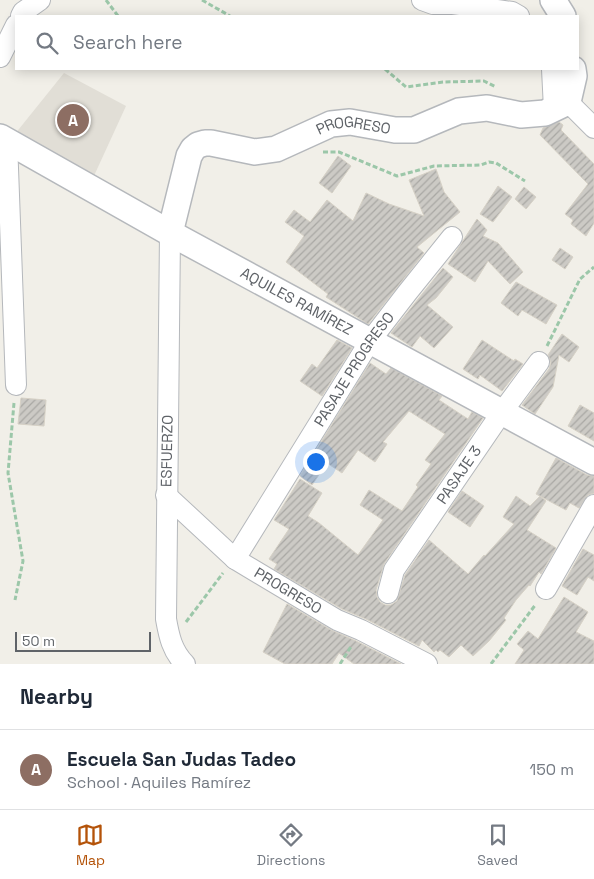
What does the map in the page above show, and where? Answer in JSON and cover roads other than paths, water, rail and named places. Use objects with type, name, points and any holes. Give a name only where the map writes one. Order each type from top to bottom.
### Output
[{"type":"street","points":[[22,15],[40,0]]},
{"type":"street","points":[[422,0],[433,4],[453,4],[512,12],[517,15]]},
{"type":"street","points":[[553,0],[561,15]]},
{"type":"street","points":[[0,57],[15,27]]},
{"type":"street","points":[[552,70],[561,106],[594,128]]},
{"type":"street","points":[[561,106],[574,76],[573,70]]},
{"type":"street","name":"PROGRESO","points":[[170,233],[189,156],[198,145],[212,142],[255,152],[265,152],[276,149],[331,124],[350,122],[395,130],[414,130],[459,111],[487,108],[521,114],[545,113],[561,106]]},
{"type":"street","points":[[4,139],[16,385]]},
{"type":"street","name":"AQUILES RAMÍREZ","points":[[4,139],[170,233],[594,462]]},
{"type":"street","name":"ESFUERZO","points":[[170,233],[166,619],[170,642],[181,660],[186,664]]},
{"type":"street","name":"PASAJE PROGRESO","points":[[234,559],[370,341],[452,237]]},
{"type":"street","name":"PASAJE 3","points":[[388,593],[394,570],[502,412],[539,362]]},
{"type":"street","name":"PROGRESO","points":[[166,495],[234,559],[337,620],[427,664]]},
{"type":"street","points":[[546,589],[594,505]]},
{"type":"place","name":"Escuela San Judas Tadeo","points":[[73,120]]}]
